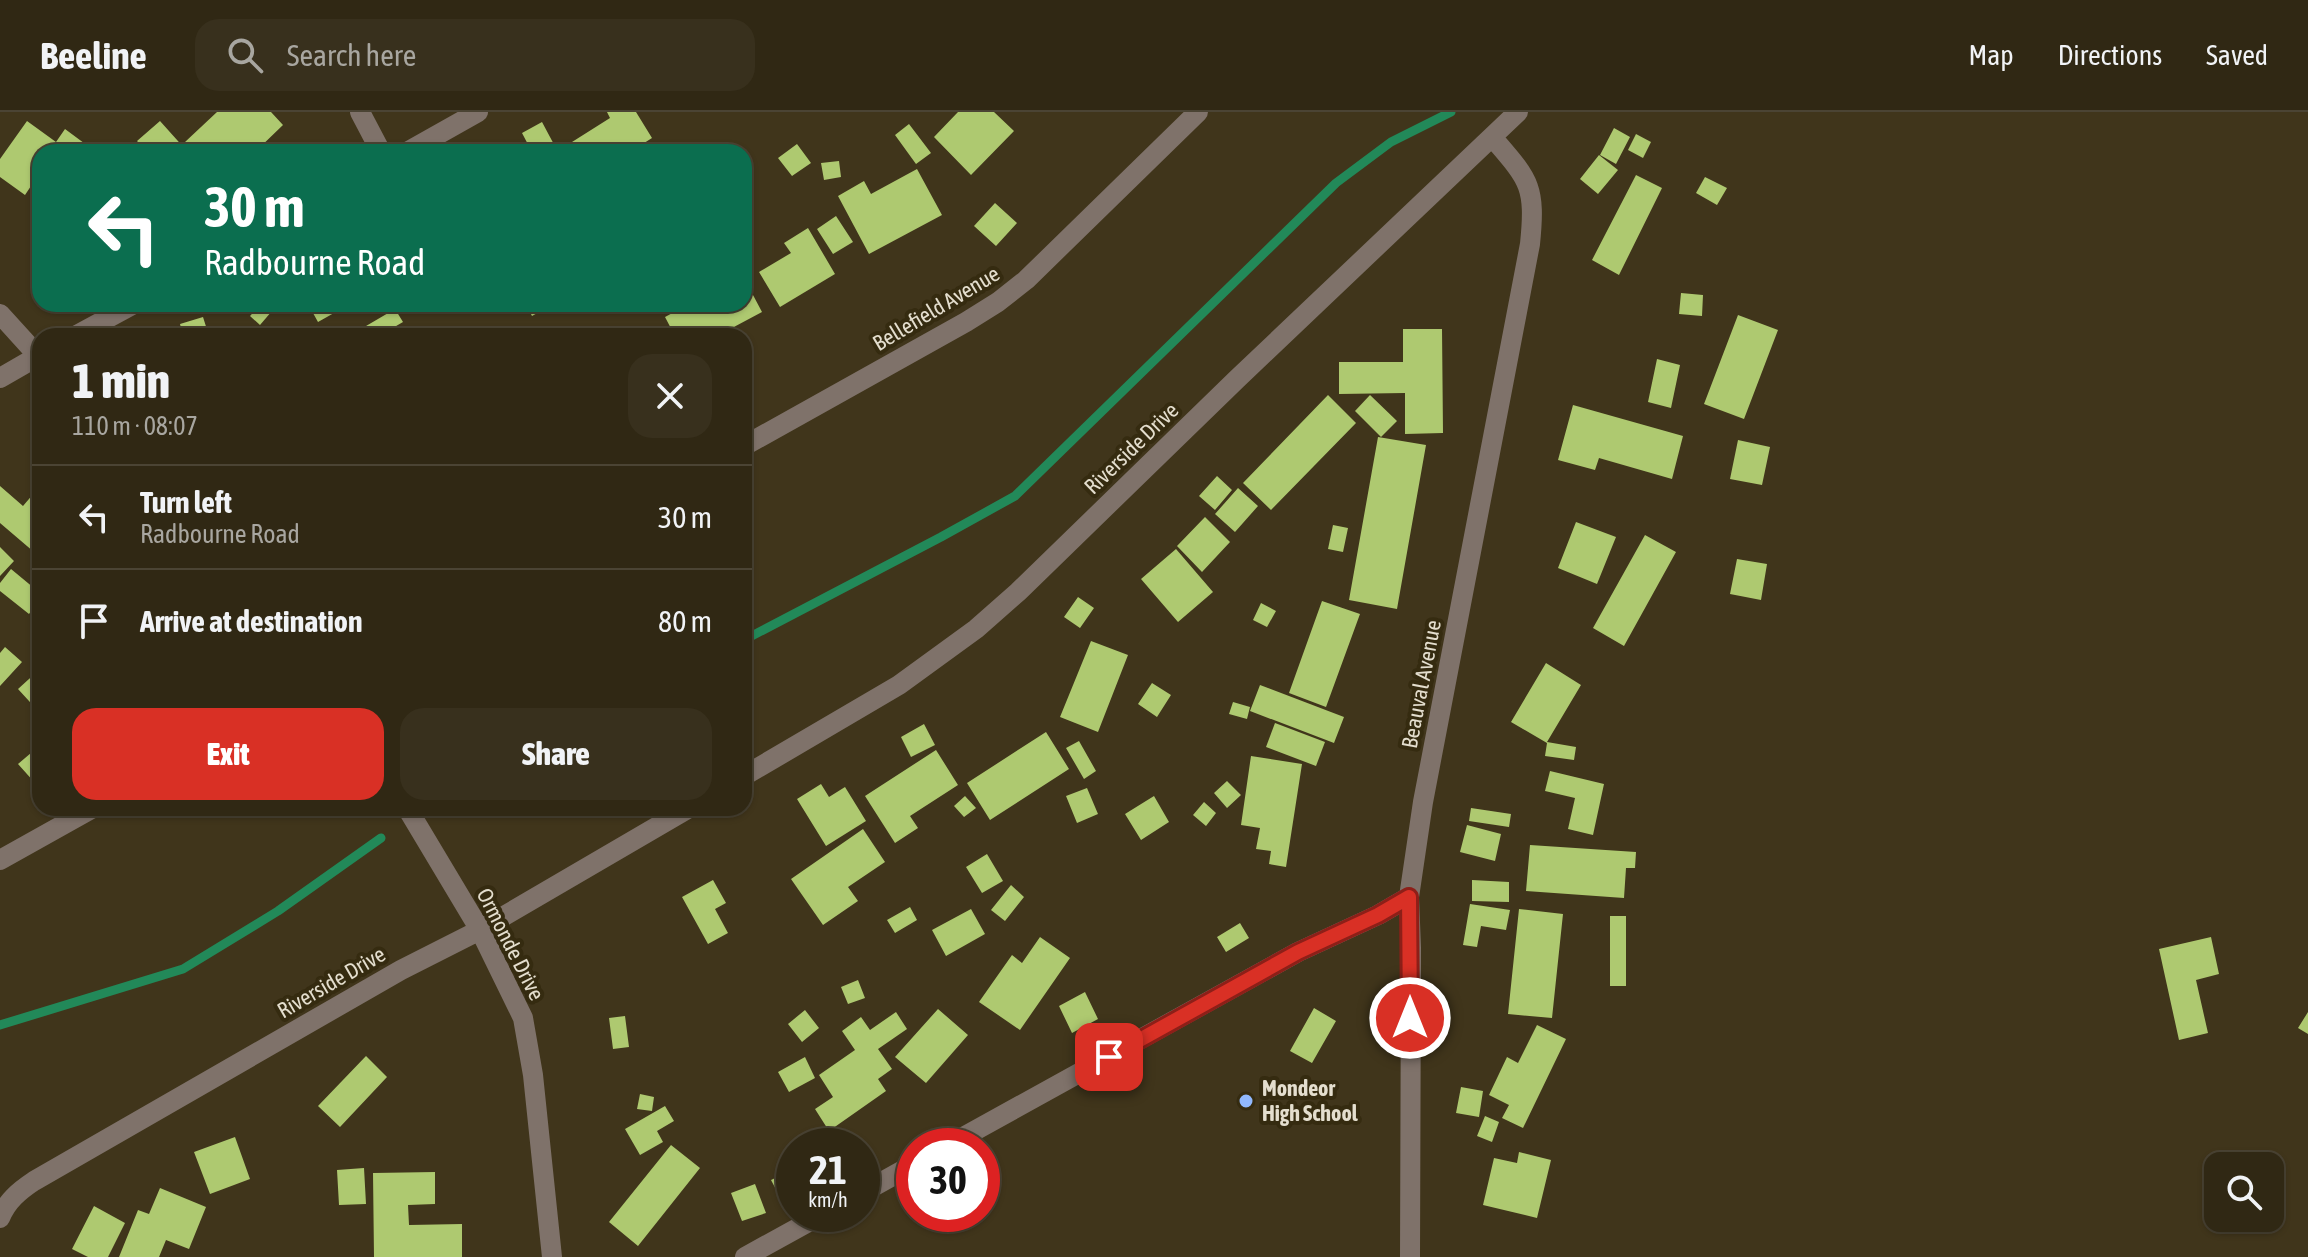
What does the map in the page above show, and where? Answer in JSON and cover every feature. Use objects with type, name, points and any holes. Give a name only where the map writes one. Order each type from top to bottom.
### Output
[{"type":"street","points":[[360,112],[377,144]]},
{"type":"street","points":[[421,144],[478,112]]},
{"type":"street","name":"Bellefield Avenue","points":[[752,442],[998,302],[1026,280],[1198,112]]},
{"type":"street","name":"Riverside Drive","points":[[752,771],[899,685],[976,629],[1518,112]]},
{"type":"street","name":"Beauval Avenue","points":[[1410,1257],[1409,897],[1423,802],[1531,231],[1533,200],[1528,184],[1492,137]]},
{"type":"street","points":[[90,328],[119,312]]},
{"type":"street","points":[[0,314],[32,348]]},
{"type":"street","points":[[0,378],[32,360]]},
{"type":"street","points":[[0,860],[79,816]]},
{"type":"street","name":"Ormonde Drive","points":[[412,816],[480,930],[523,1018],[529,1042],[552,1257]]},
{"type":"street","name":"Riverside Drive","points":[[2,1213],[18,1191],[34,1181],[401,970],[480,930],[675,816]]},
{"type":"street","points":[[980,1128],[1298,952],[1409,897]]},
{"type":"street","points":[[745,1257],[790,1232]]},
{"type":"building","points":[[217,112],[271,112],[283,125],[263,144],[185,142]]},
{"type":"building","points":[[607,112],[636,112],[652,138],[643,144],[573,144],[610,118]]},
{"type":"building","points":[[958,112],[994,112],[1014,131],[971,175],[934,137]]},
{"type":"building","points":[[27,121],[56,142],[65,129],[85,144],[32,144],[32,184],[25,195],[0,177],[0,159]]},
{"type":"building","points":[[160,121],[181,144],[140,144],[137,141]]},
{"type":"building","points":[[542,122],[554,144],[528,144],[522,133]]},
{"type":"building","points":[[909,124],[931,153],[916,164],[895,135]]},
{"type":"building","points":[[1614,128],[1630,137],[1616,164],[1600,155]]},
{"type":"building","points":[[1636,134],[1651,142],[1643,158],[1628,150]]},
{"type":"building","points":[[797,144],[811,163],[792,176],[778,158]]},
{"type":"building","points":[[1599,155],[1618,170],[1598,194],[1580,179]]},
{"type":"building","points":[[839,161],[841,177],[824,180],[821,163]]},
{"type":"building","points":[[917,169],[942,215],[869,254],[838,196],[864,181],[871,194]]},
{"type":"building","points":[[1636,175],[1662,188],[1619,275],[1592,260]]},
{"type":"building","points":[[1705,177],[1727,188],[1717,205],[1696,193]]},
{"type":"building","points":[[995,203],[1017,223],[996,246],[974,226]]},
{"type":"building","points":[[836,216],[853,242],[833,254],[817,229]]},
{"type":"building","points":[[808,228],[835,274],[780,307],[759,272],[791,253],[784,243]]},
{"type":"building","points":[[752,293],[762,312],[732,328],[671,328],[665,317],[674,312],[752,312]]},
{"type":"building","points":[[1681,293],[1703,295],[1702,316],[1679,314]]},
{"type":"building","points":[[254,312],[271,312],[260,325],[250,316]]},
{"type":"building","points":[[312,312],[336,312],[318,322]]},
{"type":"building","points":[[390,312],[397,312],[403,322],[393,328],[363,328]]},
{"type":"building","points":[[1738,315],[1778,330],[1744,419],[1704,404]]},
{"type":"building","points":[[203,317],[206,328],[181,328],[180,324]]},
{"type":"building","points":[[1403,329],[1442,329],[1443,433],[1405,434],[1405,393],[1339,394],[1339,362],[1403,362]]},
{"type":"building","points":[[1657,359],[1680,365],[1671,408],[1648,402]]},
{"type":"building","points":[[1328,395],[1356,423],[1271,510],[1243,483]]},
{"type":"building","points":[[1370,395],[1397,421],[1381,437],[1355,411]]},
{"type":"building","points":[[1573,405],[1683,436],[1672,479],[1599,458],[1595,470],[1558,460]]},
{"type":"building","points":[[1378,437],[1426,445],[1397,609],[1349,600]]},
{"type":"building","points":[[1738,440],[1770,447],[1762,485],[1730,479]]},
{"type":"building","points":[[1217,476],[1232,490],[1215,510],[1199,496]]},
{"type":"building","points":[[0,486],[23,506],[32,495],[32,550],[0,523]]},
{"type":"building","points":[[1238,488],[1258,506],[1235,532],[1215,514]]},
{"type":"building","points":[[1205,517],[1230,542],[1202,572],[1177,546]]},
{"type":"building","points":[[1576,522],[1616,537],[1597,584],[1558,568]]},
{"type":"building","points":[[1333,525],[1348,528],[1343,552],[1328,549]]},
{"type":"building","points":[[1645,535],[1676,552],[1624,646],[1593,628]]},
{"type":"building","points":[[0,547],[14,561],[0,576]]},
{"type":"building","points":[[1176,549],[1213,592],[1178,622],[1141,579]]},
{"type":"building","points":[[1737,559],[1767,564],[1761,600],[1730,594]]},
{"type":"building","points":[[11,569],[32,586],[32,610],[29,614],[0,591],[0,583]]},
{"type":"building","points":[[1078,597],[1094,608],[1080,628],[1064,617]]},
{"type":"building","points":[[1322,601],[1360,614],[1326,707],[1289,693]]},
{"type":"building","points":[[1261,603],[1276,611],[1267,627],[1253,620]]},
{"type":"building","points":[[1091,641],[1128,655],[1098,732],[1060,717]]},
{"type":"building","points":[[5,647],[22,662],[0,686],[0,653]]},
{"type":"building","points":[[1546,663],[1581,685],[1547,742],[1576,747],[1574,760],[1545,756],[1547,743],[1511,722]]},
{"type":"building","points":[[32,676],[32,704],[18,689]]},
{"type":"building","points":[[1152,683],[1171,695],[1157,717],[1138,704]]},
{"type":"building","points":[[1260,685],[1344,717],[1334,743],[1250,711]]},
{"type":"building","points":[[1233,702],[1250,707],[1247,719],[1229,714]]},
{"type":"building","points":[[1275,723],[1325,742],[1316,766],[1266,747]]},
{"type":"building","points":[[924,724],[935,745],[911,757],[901,737]]},
{"type":"building","points":[[1046,732],[1069,769],[990,820],[967,783]]},
{"type":"building","points":[[1079,741],[1096,771],[1084,779],[1066,748]]},
{"type":"building","points":[[936,750],[958,785],[910,816],[918,828],[895,843],[865,796]]},
{"type":"building","points":[[32,752],[32,780],[18,764]]},
{"type":"building","points":[[1251,756],[1302,764],[1286,867],[1269,864],[1271,851],[1256,849],[1260,828],[1241,825]]},
{"type":"building","points":[[1550,771],[1604,784],[1593,835],[1568,829],[1575,798],[1545,791]]},
{"type":"building","points":[[1227,781],[1241,795],[1227,808],[1214,793]]},
{"type":"building","points":[[821,784],[829,797],[845,787],[866,821],[826,846],[797,799]]},
{"type":"building","points":[[1087,788],[1098,814],[1077,823],[1066,796]]},
{"type":"building","points":[[965,796],[976,808],[964,817],[954,806]]},
{"type":"building","points":[[1154,796],[1169,822],[1141,840],[1125,814]]},
{"type":"building","points":[[1204,802],[1216,813],[1206,826],[1193,815]]},
{"type":"building","points":[[1471,808],[1511,814],[1509,827],[1469,821]]},
{"type":"building","points":[[1467,825],[1501,834],[1495,861],[1460,852]]},
{"type":"building","points":[[863,829],[885,862],[848,887],[858,901],[823,925],[791,879]]},
{"type":"building","points":[[1530,845],[1636,852],[1635,868],[1626,868],[1624,898],[1526,891]]},
{"type":"building","points":[[987,854],[1003,881],[982,893],[966,867]]},
{"type":"building","points":[[713,880],[726,903],[715,909],[728,933],[708,944],[682,897]]},
{"type":"building","points":[[1472,880],[1509,882],[1509,902],[1472,901]]},
{"type":"building","points":[[1011,885],[1024,897],[1005,921],[991,910]]},
{"type":"building","points":[[1470,904],[1510,910],[1506,930],[1481,926],[1477,947],[1463,945]]},
{"type":"building","points":[[910,907],[917,920],[895,933],[887,920]]},
{"type":"building","points":[[971,909],[985,934],[946,956],[932,930]]},
{"type":"building","points":[[1519,909],[1563,914],[1552,1018],[1508,1014]]},
{"type":"building","points":[[1610,916],[1626,916],[1626,986],[1610,986]]},
{"type":"building","points":[[1240,923],[1249,938],[1226,952],[1217,937]]},
{"type":"building","points":[[1040,937],[1070,958],[1020,1030],[979,1002],[1012,955],[1022,963]]},
{"type":"building","points":[[2211,937],[2219,974],[2196,980],[2208,1033],[2179,1040],[2159,949]]},
{"type":"building","points":[[858,980],[865,998],[848,1004],[841,987]]},
{"type":"building","points":[[1085,992],[1098,1019],[1072,1033],[1059,1006]]},
{"type":"building","points":[[1314,1008],[1336,1021],[1312,1063],[1290,1051]]},
{"type":"building","points":[[938,1009],[968,1035],[926,1083],[895,1057]]},
{"type":"building","points":[[805,1010],[819,1028],[802,1042],[788,1024]]},
{"type":"building","points":[[896,1012],[907,1029],[878,1049],[892,1069],[878,1079],[886,1091],[833,1128],[827,1128],[815,1109],[833,1097],[819,1075],[855,1050],[842,1031],[861,1017],[870,1030]]},
{"type":"building","points":[[2308,1012],[2308,1034],[2298,1028]]},
{"type":"building","points":[[625,1016],[629,1047],[613,1049],[609,1018]]},
{"type":"building","points":[[1537,1025],[1566,1039],[1523,1128],[1502,1118],[1509,1105],[1489,1095],[1507,1057],[1518,1063]]},
{"type":"building","points":[[366,1056],[387,1077],[340,1127],[318,1106]]},
{"type":"building","points":[[805,1057],[815,1078],[789,1092],[778,1072]]},
{"type":"building","points":[[1461,1087],[1483,1091],[1479,1117],[1456,1113]]},
{"type":"building","points":[[640,1094],[654,1097],[652,1111],[637,1109]]},
{"type":"building","points":[[665,1106],[674,1121],[657,1131],[663,1142],[640,1155],[625,1129]]},
{"type":"building","points":[[1485,1116],[1499,1122],[1492,1142],[1477,1136]]},
{"type":"building","points":[[235,1137],[250,1179],[210,1194],[194,1152]]},
{"type":"building","points":[[671,1145],[700,1168],[638,1246],[609,1222]]},
{"type":"building","points":[[1519,1152],[1551,1160],[1537,1218],[1483,1205],[1494,1158],[1517,1163]]},
{"type":"building","points":[[364,1168],[366,1204],[339,1205],[337,1170]]},
{"type":"building","points":[[435,1172],[435,1204],[408,1205],[409,1225],[462,1224],[462,1257],[374,1257],[373,1173]]},
{"type":"building","points":[[755,1184],[766,1213],[742,1221],[731,1193]]},
{"type":"building","points":[[160,1188],[206,1207],[189,1249],[166,1240],[159,1257],[119,1257],[138,1210],[149,1214]]},
{"type":"building","points":[[94,1206],[125,1223],[108,1257],[88,1257],[72,1249]]},
{"type":"waterway","points":[[752,636],[1015,496],[1336,183],[1391,142],[1451,112]]},
{"type":"waterway","points":[[0,1025],[183,969],[278,911],[381,838]]},
{"type":"place","name":"Mondeor High School","points":[[1246,1101]]},
{"type":"route","points":[[1109,1057],[1298,952],[1409,897],[1410,1018]]}]
